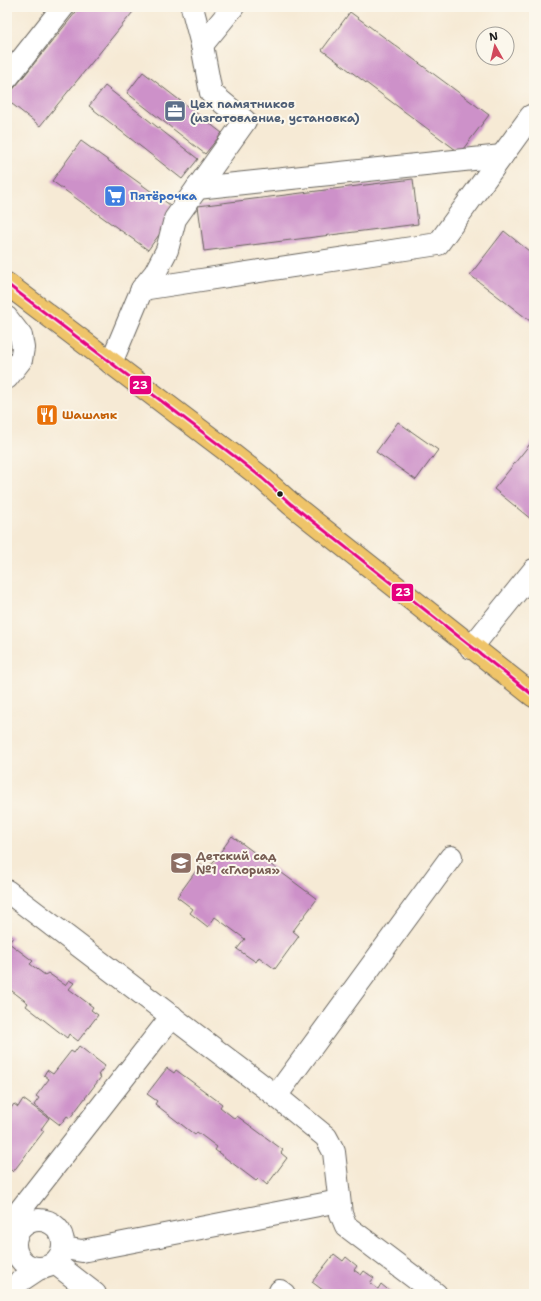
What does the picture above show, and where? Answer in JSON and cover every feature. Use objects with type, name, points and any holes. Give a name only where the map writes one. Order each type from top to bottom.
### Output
[{"type":"highway","points":[[7,284],[256,474],[291,504],[471,648],[534,696]]},
{"type":"street","points":[[7,78],[63,7]]},
{"type":"street","points":[[111,363],[142,289],[155,273],[167,250],[175,219],[245,121],[211,93],[202,45],[192,7]]},
{"type":"street","points":[[202,45],[233,7]]},
{"type":"street","points":[[142,289],[438,244],[531,116],[534,115]]},
{"type":"street","points":[[197,188],[502,156]]},
{"type":"street","points":[[7,318],[21,336],[22,348],[21,360],[7,378]]},
{"type":"street","points":[[471,648],[534,570]]},
{"type":"street","points":[[276,1096],[451,858]]},
{"type":"street","points":[[7,891],[276,1096],[326,1137],[334,1152],[341,1214],[346,1226],[436,1294]]},
{"type":"street","points":[[172,1016],[12,1235],[16,1254],[22,1262],[29,1267],[82,1251],[339,1201]]},
{"type":"street","points":[[10,1294],[20,1281],[52,1260],[63,1239],[59,1230],[53,1224],[45,1220],[36,1220],[27,1223],[12,1235]]},
{"type":"street","points":[[52,1260],[95,1294]]},
{"type":"building","points":[[80,7],[137,7],[40,126],[7,100],[7,97]]},
{"type":"building","points":[[350,12],[489,115],[460,153],[322,50]]},
{"type":"building","points":[[143,72],[222,133],[205,154],[127,93]]},
{"type":"building","points":[[105,86],[198,159],[182,179],[89,106]]},
{"type":"building","points":[[81,141],[177,210],[148,250],[52,181]]},
{"type":"building","points":[[413,179],[418,224],[204,251],[198,206]]},
{"type":"building","points":[[504,231],[534,255],[534,324],[470,275]]},
{"type":"building","points":[[398,422],[438,450],[416,480],[376,452]]},
{"type":"building","points":[[534,439],[534,517],[532,520],[494,489]]},
{"type":"building","points":[[232,836],[317,899],[293,931],[299,936],[275,969],[259,957],[256,962],[237,949],[245,939],[215,917],[208,927],[190,913],[193,909],[177,897],[201,864],[208,869]]},
{"type":"building","points":[[9,934],[13,937],[9,943],[33,961],[30,964],[45,975],[48,973],[65,985],[69,980],[74,983],[69,989],[93,1007],[91,1010],[98,1015],[78,1041],[69,1034],[67,1038],[26,1006],[28,1003],[8,988],[7,990],[7,936]]},
{"type":"building","points":[[79,1046],[105,1066],[98,1075],[101,1077],[70,1118],[67,1116],[60,1125],[34,1105],[39,1098],[36,1096],[49,1079],[44,1075],[47,1070],[53,1074],[71,1051],[74,1053]]},
{"type":"building","points":[[167,1068],[174,1073],[176,1070],[222,1104],[220,1107],[235,1119],[237,1116],[283,1150],[281,1153],[287,1158],[267,1185],[259,1178],[256,1181],[215,1150],[217,1147],[197,1132],[195,1135],[155,1104],[157,1101],[147,1094]]},
{"type":"building","points":[[23,1099],[49,1118],[41,1129],[44,1131],[13,1172],[10,1169],[7,1173],[7,1114],[14,1104],[18,1107]]},
{"type":"building","points":[[334,1254],[343,1261],[346,1257],[357,1266],[354,1270],[361,1275],[364,1271],[374,1278],[370,1283],[378,1289],[381,1284],[392,1293],[328,1294],[312,1282]]},
{"type":"transit line","name":"23","points":[[7,284],[234,456],[262,478],[291,504],[534,696]]},
{"type":"place","name":"Цех памятников (изготовление, установка)","points":[[175,111]]},
{"type":"place","name":"Пятёрочка","points":[[115,196]]},
{"type":"place","name":"Шашлык","points":[[47,415]]},
{"type":"place","name":"Детский сад №1 «Глория»","points":[[181,863]]}]
